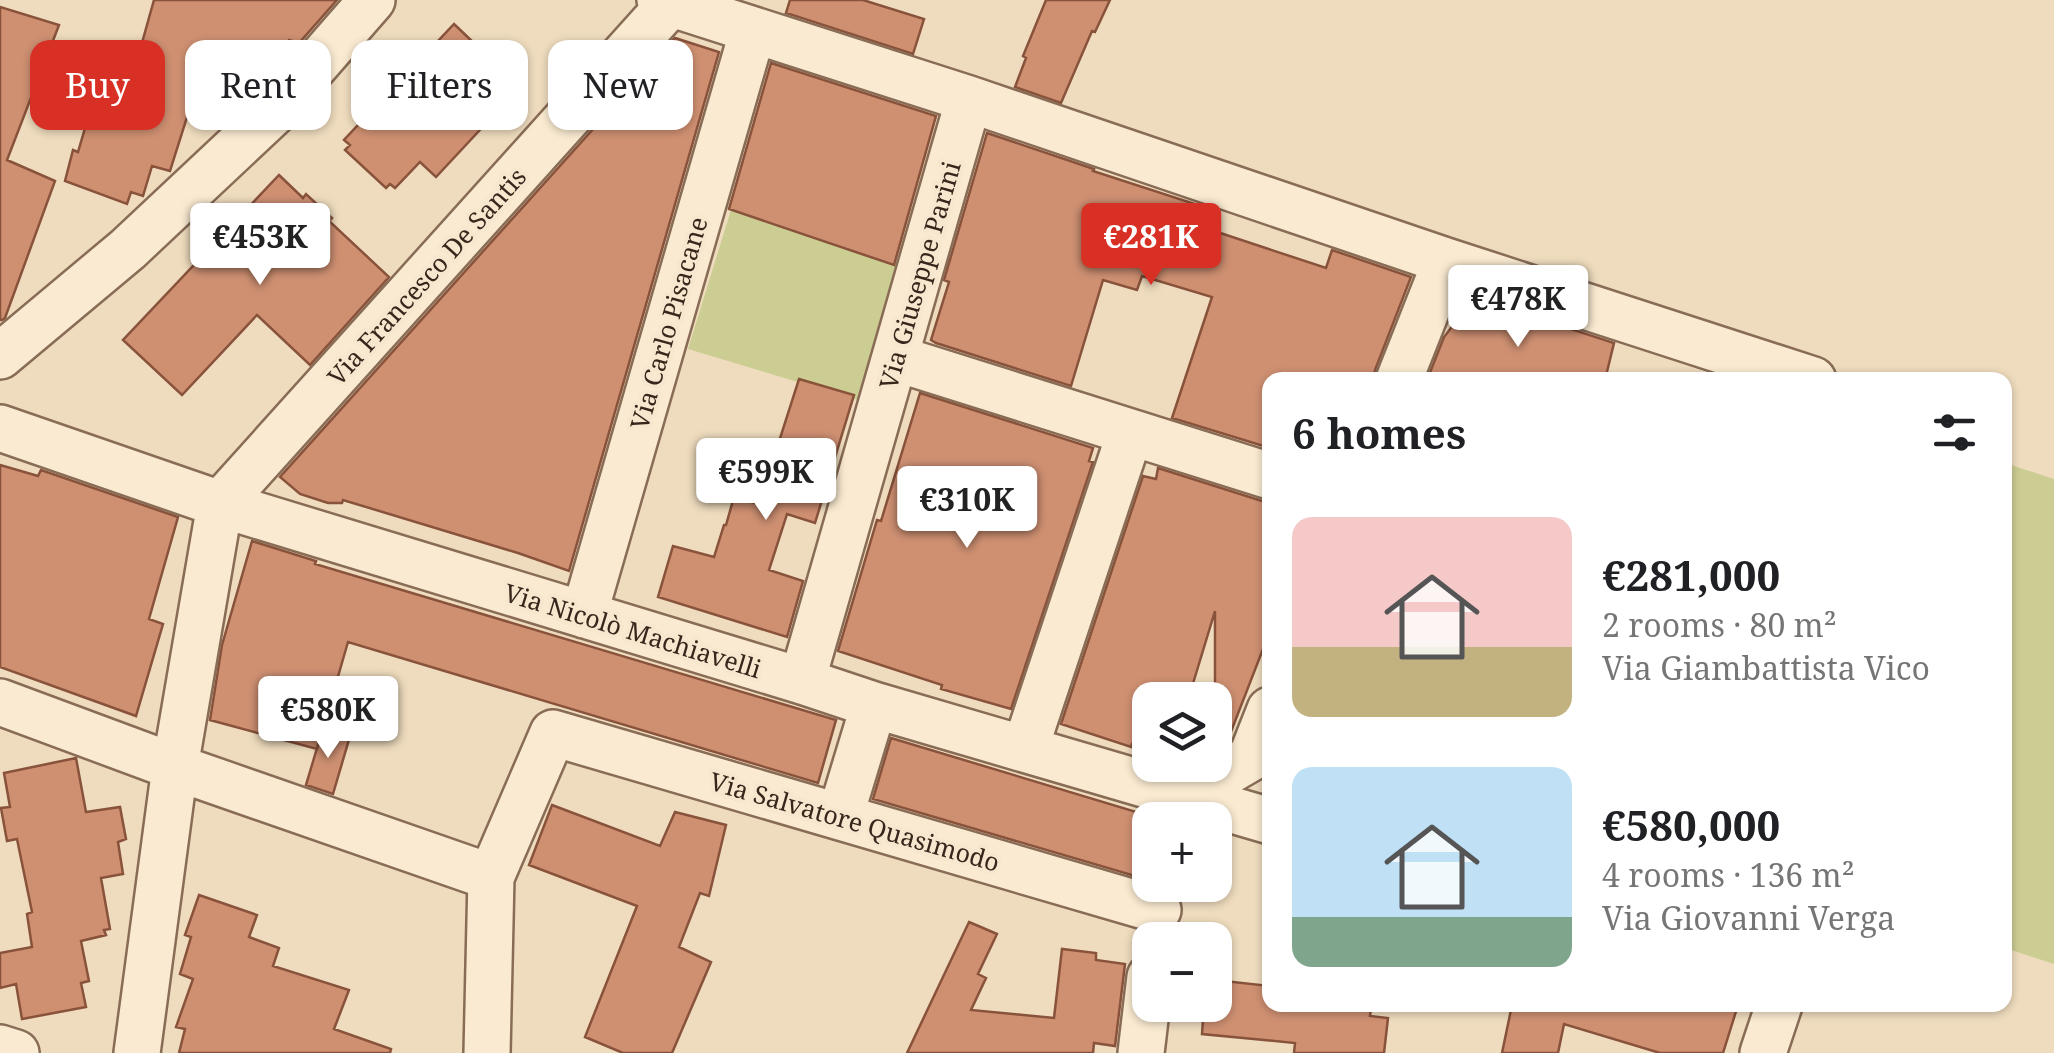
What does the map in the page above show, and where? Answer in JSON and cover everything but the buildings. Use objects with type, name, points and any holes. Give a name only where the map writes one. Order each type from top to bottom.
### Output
[{"type":"street","points":[[0,356],[128,249],[276,110],[372,0]]},
{"type":"street","points":[[666,2],[1789,372]]},
{"type":"street","name":"Via Francesco De Santis","points":[[220,504],[666,2]]},
{"type":"street","name":"Via Carlo Pisacane","points":[[584,615],[752,30]]},
{"type":"street","name":"Via Giuseppe Parini","points":[[802,681],[969,100]]},
{"type":"street","points":[[1402,372],[1446,261]]},
{"type":"street","points":[[895,358],[1262,474]]},
{"type":"street","name":"Via Nicolò Machiavelli","points":[[0,428],[220,504],[1025,748],[1166,802]]},
{"type":"street","points":[[1025,748],[1130,433]]},
{"type":"street","points":[[136,1053],[175,767],[220,504]]},
{"type":"street","points":[[0,702],[491,877],[488,1053]]},
{"type":"street","points":[[840,817],[874,705]]},
{"type":"street","points":[[1190,802],[1251,758],[1262,730]]},
{"type":"street","name":"Via Salvatore Quasimodo","points":[[491,877],[553,733],[1158,912]]},
{"type":"street","name":"Via Nicolò Machiavelli","points":[[1232,815],[1262,820]]},
{"type":"street","points":[[1763,1053],[1776,1012]]},
{"type":"street","points":[[1142,1053],[1145,1022]]},
{"type":"street","points":[[0,1048],[16,1053]]},
{"type":"green space","points":[[731,210],[921,268],[881,407],[688,349]]},
{"type":"green space","points":[[2012,465],[2054,479],[2054,964],[2012,950]]}]
